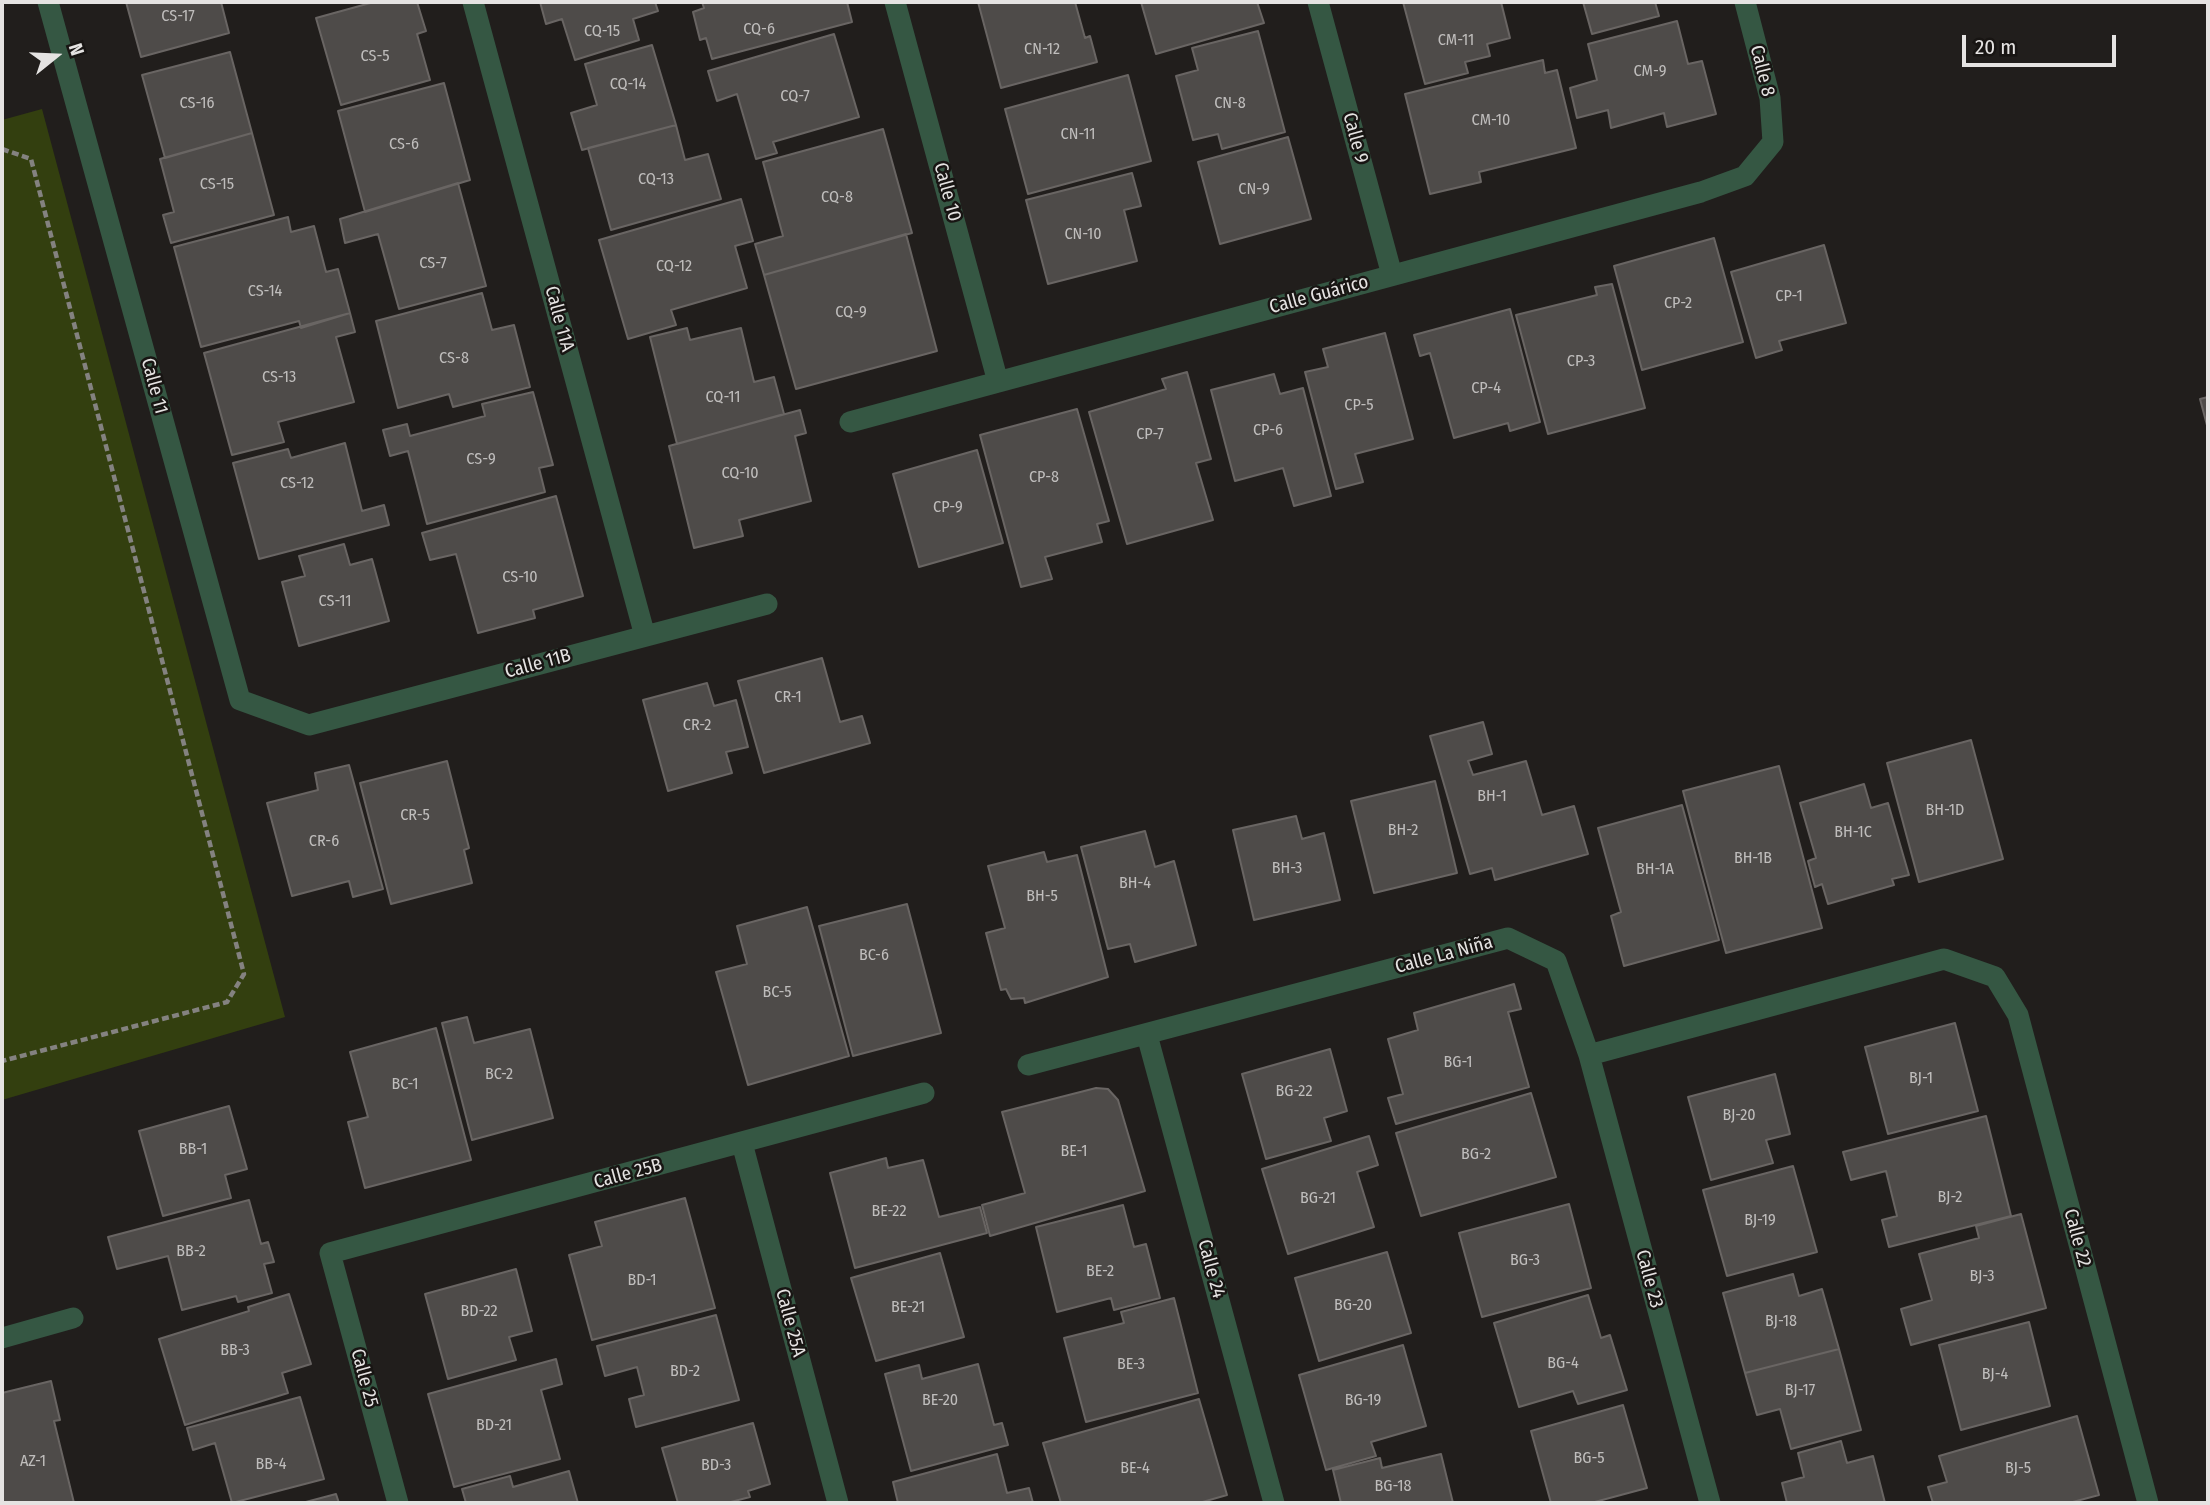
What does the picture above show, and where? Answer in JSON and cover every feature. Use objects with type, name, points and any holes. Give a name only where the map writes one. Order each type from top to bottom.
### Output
[{"type":"street","name":"Calle 11","points":[[48,2],[240,700],[309,725]]},
{"type":"street","name":"Calle 11A","points":[[473,2],[646,636]]},
{"type":"street","name":"Calle 10","points":[[895,2],[998,382]]},
{"type":"street","name":"Calle 9","points":[[1318,2],[1392,275]]},
{"type":"street","name":"Calle 8","points":[[1745,2],[1770,98],[1773,142]]},
{"type":"street","name":"Calle Guárico","points":[[850,422],[1701,192],[1745,176],[1773,142]]},
{"type":"street","name":"Calle 11B","points":[[309,725],[767,604]]},
{"type":"street","name":"Calle La Niña","points":[[1028,1065],[1508,938],[1556,961],[1589,1055]]},
{"type":"street","name":"Calle 22","points":[[1589,1055],[1944,959],[1995,977],[2018,1015],[2148,1503]]},
{"type":"street","name":"Calle 24","points":[[1147,1035],[1274,1503]]},
{"type":"street","name":"Calle 23","points":[[1589,1055],[1710,1503]]},
{"type":"street","name":"Calle 25B","points":[[330,1253],[924,1093]]},
{"type":"street","name":"Calle 25A","points":[[742,1143],[838,1503]]},
{"type":"street","name":"Calle 25","points":[[330,1253],[398,1503]]},
{"type":"street","points":[[2,1338],[73,1318]]},
{"type":"path","points":[[2,149],[31,159],[244,974],[227,1002],[2,1061]]},
{"type":"green space","points":[[42,109],[285,1017],[2,1100],[2,120]]},
{"type":"building","points":[[126,2],[221,2],[229,33],[141,57]]},
{"type":"building","points":[[374,2],[417,2],[426,31],[417,34],[430,80],[341,105],[316,18]]},
{"type":"building","points":[[540,2],[655,2],[658,11],[633,19],[639,40],[575,60],[562,19],[546,24]]},
{"type":"building","points":[[702,2],[847,2],[852,22],[712,59],[706,38],[700,40],[693,12],[704,8]]},
{"type":"building","points":[[978,2],[1075,2],[1085,38],[1090,36],[1097,62],[1001,88]]},
{"type":"building","points":[[1141,2],[1257,2],[1264,23],[1156,54]]},
{"type":"building","points":[[1403,2],[1501,2],[1510,38],[1487,44],[1490,56],[1465,62],[1468,73],[1425,84]]},
{"type":"building","points":[[1583,2],[1655,2],[1659,16],[1592,34]]},
{"type":"building","points":[[1677,21],[1688,64],[1702,61],[1716,114],[1667,127],[1664,113],[1611,128],[1608,110],[1577,118],[1570,88],[1597,80],[1588,44]]},
{"type":"building","points":[[1258,31],[1285,132],[1222,149],[1218,134],[1193,140],[1176,76],[1198,70],[1192,48]]},
{"type":"building","points":[[834,34],[859,117],[773,142],[777,153],[756,159],[737,94],[717,101],[708,71]]},
{"type":"building","points":[[652,45],[676,125],[582,150],[571,113],[597,105],[585,64]]},
{"type":"building","points":[[230,52],[252,133],[165,158],[142,75]]},
{"type":"building","points":[[1543,60],[1545,73],[1557,70],[1576,148],[1479,172],[1481,182],[1430,194],[1405,94]]},
{"type":"building","points":[[1128,75],[1151,161],[1028,194],[1005,109]]},
{"type":"building","points":[[444,83],[470,180],[365,212],[338,111]]},
{"type":"building","points":[[676,125],[685,160],[708,154],[721,199],[611,230],[588,148]]},
{"type":"building","points":[[883,129],[912,233],[764,275],[755,244],[783,236],[763,162]]},
{"type":"building","points":[[252,133],[274,215],[171,243],[163,215],[174,212],[160,159]]},
{"type":"building","points":[[1288,137],[1311,219],[1220,244],[1198,162]]},
{"type":"building","points":[[1132,173],[1141,206],[1124,210],[1137,261],[1048,284],[1026,200]]},
{"type":"building","points":[[458,183],[486,286],[399,309],[378,234],[345,243],[340,219]]},
{"type":"building","points":[[741,199],[753,241],[735,246],[747,288],[671,310],[676,325],[628,339],[599,240]]},
{"type":"building","points":[[288,217],[291,232],[314,226],[326,272],[338,269],[350,313],[301,328],[299,321],[201,347],[174,247]]},
{"type":"building","points":[[906,234],[937,351],[796,389],[764,275]]},
{"type":"building","points":[[1714,238],[1743,342],[1642,370],[1614,266]]},
{"type":"building","points":[[1824,245],[1846,323],[1779,341],[1782,350],[1756,358],[1731,272]]},
{"type":"building","points":[[1612,284],[1645,408],[1548,434],[1516,315],[1597,295],[1595,287]]},
{"type":"building","points":[[482,293],[492,330],[514,325],[530,387],[453,407],[449,394],[398,408],[376,321]]},
{"type":"building","points":[[1510,309],[1540,422],[1510,431],[1508,423],[1454,438],[1430,353],[1420,356],[1414,335]]},
{"type":"building","points":[[350,313],[355,332],[336,337],[354,402],[278,422],[284,442],[232,455],[204,353]]},
{"type":"building","points":[[687,328],[690,340],[741,328],[754,382],[774,377],[784,414],[677,444],[650,337]]},
{"type":"building","points":[[1385,333],[1413,439],[1355,454],[1363,482],[1336,489],[1305,372],[1328,367],[1323,349]]},
{"type":"building","points":[[1187,372],[1211,459],[1196,463],[1213,520],[1127,544],[1089,412],[1166,389],[1162,379]]},
{"type":"building","points":[[1274,374],[1280,394],[1303,388],[1331,496],[1294,506],[1283,468],[1235,481],[1211,390]]},
{"type":"building","points":[[533,392],[553,465],[539,468],[545,492],[427,524],[408,451],[390,456],[383,430],[407,424],[410,436],[485,416],[482,404]]},
{"type":"building","points":[[2208,397],[2208,429],[2200,399]]},
{"type":"building","points":[[1077,409],[1109,521],[1097,524],[1102,542],[1045,557],[1052,579],[1021,587],[980,435]]},
{"type":"building","points":[[800,410],[806,433],[795,436],[811,501],[739,520],[743,536],[694,548],[669,446]]},
{"type":"building","points":[[345,443],[362,511],[384,505],[389,525],[259,559],[233,463],[288,449],[291,458]]},
{"type":"building","points":[[977,450],[1003,543],[919,567],[893,474]]},
{"type":"building","points":[[556,496],[583,596],[533,610],[535,618],[478,633],[456,554],[430,560],[422,533]]},
{"type":"building","points":[[344,544],[350,565],[372,559],[389,621],[299,646],[282,582],[305,576],[299,556]]},
{"type":"building","points":[[822,658],[840,722],[862,716],[870,743],[764,773],[738,681]]},
{"type":"building","points":[[707,683],[714,706],[736,700],[748,747],[726,752],[732,773],[668,791],[643,700]]},
{"type":"building","points":[[1483,722],[1492,754],[1468,761],[1473,775],[1526,761],[1542,815],[1574,806],[1588,854],[1495,880],[1492,868],[1470,874],[1430,736]]},
{"type":"building","points":[[1971,740],[2003,859],[1919,882],[1887,763]]},
{"type":"building","points":[[447,761],[469,848],[464,850],[472,883],[391,904],[360,783]]},
{"type":"building","points":[[349,765],[383,889],[353,897],[349,881],[292,896],[267,803],[318,790],[315,773]]},
{"type":"building","points":[[1779,766],[1822,928],[1726,953],[1683,791]]},
{"type":"building","points":[[1435,781],[1457,873],[1374,893],[1351,801]]},
{"type":"building","points":[[1864,784],[1871,808],[1888,803],[1909,875],[1892,879],[1894,885],[1828,904],[1822,884],[1815,887],[1808,861],[1816,858],[1800,803]]},
{"type":"building","points":[[1682,805],[1719,940],[1624,966],[1611,916],[1621,912],[1598,828]]},
{"type":"building","points":[[1296,816],[1302,839],[1324,833],[1340,900],[1254,920],[1233,830]]},
{"type":"building","points":[[1145,831],[1155,867],[1174,861],[1196,945],[1135,962],[1130,944],[1108,949],[1081,847]]},
{"type":"building","points":[[1044,852],[1047,862],[1077,855],[1108,977],[1025,1003],[1024,998],[1011,999],[1006,989],[1001,990],[986,933],[1005,928],[988,866]]},
{"type":"building","points":[[907,904],[941,1033],[853,1056],[819,926]]},
{"type":"building","points":[[807,907],[849,1056],[748,1085],[716,972],[747,964],[737,926]]},
{"type":"building","points":[[1514,984],[1521,1009],[1508,1012],[1529,1087],[1396,1124],[1388,1098],[1403,1094],[1388,1039],[1418,1030],[1414,1013]]},
{"type":"building","points":[[467,1017],[474,1043],[530,1029],[553,1118],[472,1140],[442,1023]]},
{"type":"building","points":[[1955,1023],[1978,1111],[1888,1134],[1865,1047]]},
{"type":"building","points":[[436,1028],[471,1160],[365,1188],[348,1122],[368,1117],[350,1052]]},
{"type":"building","points":[[1330,1049],[1347,1111],[1324,1118],[1331,1141],[1266,1159],[1242,1074]]},
{"type":"building","points":[[1775,1074],[1790,1134],[1766,1140],[1773,1163],[1711,1180],[1688,1097]]},
{"type":"building","points":[[1096,1088],[1108,1089],[1118,1100],[1145,1191],[990,1236],[982,1205],[1025,1193],[1002,1112]]},
{"type":"building","points":[[1531,1093],[1556,1177],[1421,1216],[1396,1133]]},
{"type":"building","points":[[229,1106],[247,1169],[225,1175],[231,1198],[163,1216],[139,1131]]},
{"type":"building","points":[[1986,1116],[2011,1216],[1889,1247],[1882,1220],[1897,1216],[1886,1171],[1851,1180],[1843,1152]]},
{"type":"building","points":[[1369,1136],[1378,1165],[1357,1172],[1374,1227],[1288,1254],[1262,1169]]},
{"type":"building","points":[[886,1158],[888,1168],[923,1160],[939,1217],[980,1207],[987,1233],[855,1268],[830,1173]]},
{"type":"building","points":[[1793,1166],[1817,1252],[1727,1276],[1703,1190]]},
{"type":"building","points":[[685,1198],[715,1308],[592,1340],[569,1255],[602,1246],[595,1222]]},
{"type":"building","points":[[249,1200],[261,1244],[268,1242],[274,1262],[264,1264],[272,1293],[238,1302],[236,1296],[182,1310],[168,1256],[117,1269],[108,1237]]},
{"type":"building","points":[[1569,1204],[1591,1288],[1482,1317],[1459,1233]]},
{"type":"building","points":[[1123,1205],[1134,1247],[1146,1244],[1160,1298],[1114,1310],[1111,1298],[1057,1312],[1036,1227]]},
{"type":"building","points":[[2021,1214],[2046,1308],[1911,1345],[1901,1309],[1932,1300],[1919,1254],[1979,1238],[1976,1226]]},
{"type":"building","points":[[1387,1252],[1411,1333],[1319,1361],[1295,1278]]},
{"type":"building","points":[[940,1253],[964,1337],[876,1361],[851,1278]]},
{"type":"building","points":[[516,1269],[532,1331],[509,1337],[516,1360],[448,1379],[425,1294]]},
{"type":"building","points":[[1793,1274],[1799,1296],[1822,1289],[1839,1349],[1745,1373],[1723,1293]]},
{"type":"building","points":[[289,1294],[311,1364],[282,1373],[288,1393],[185,1425],[159,1339],[249,1311],[248,1307]]},
{"type":"building","points":[[1588,1295],[1601,1338],[1610,1335],[1627,1390],[1578,1404],[1573,1391],[1519,1407],[1494,1323]]},
{"type":"building","points":[[1174,1298],[1198,1393],[1086,1422],[1064,1338],[1124,1323],[1121,1312]]},
{"type":"building","points":[[716,1315],[739,1400],[636,1427],[629,1399],[644,1395],[637,1367],[605,1376],[597,1346]]},
{"type":"building","points":[[2029,1322],[2050,1406],[1961,1430],[1939,1345]]},
{"type":"building","points":[[1403,1345],[1426,1426],[1371,1442],[1376,1456],[1326,1470],[1299,1375]]},
{"type":"building","points":[[1839,1349],[1861,1430],[1791,1449],[1780,1409],[1757,1415],[1745,1373]]},
{"type":"building","points":[[556,1359],[562,1384],[541,1390],[560,1459],[454,1487],[428,1394]]},
{"type":"building","points":[[978,1364],[994,1425],[1002,1423],[1008,1445],[911,1471],[885,1374],[919,1365],[922,1379]]},
{"type":"building","points":[[51,1381],[60,1420],[54,1421],[74,1503],[2,1503],[2,1393]]},
{"type":"building","points":[[300,1397],[324,1479],[232,1503],[215,1443],[193,1450],[187,1428]]},
{"type":"building","points":[[1199,1399],[1227,1495],[1199,1503],[1061,1503],[1043,1443]]},
{"type":"building","points":[[1623,1405],[1647,1488],[1591,1503],[1551,1503],[1531,1431]]},
{"type":"building","points":[[2077,1416],[2099,1495],[2069,1503],[1933,1503],[1928,1487],[1947,1482],[1939,1456]]},
{"type":"building","points":[[753,1423],[770,1484],[748,1491],[750,1497],[727,1503],[678,1503],[662,1448]]},
{"type":"building","points":[[1841,1441],[1847,1463],[1873,1456],[1885,1503],[1787,1503],[1782,1483],[1804,1477],[1798,1453]]},
{"type":"building","points":[[997,1454],[1007,1493],[1029,1488],[1033,1503],[898,1503],[893,1482]]},
{"type":"building","points":[[1441,1454],[1453,1503],[1341,1503],[1333,1470],[1380,1458],[1382,1468]]},
{"type":"building","points":[[569,1471],[578,1503],[466,1503],[462,1489],[510,1476],[513,1487]]},
{"type":"building","points":[[336,1494],[339,1503],[302,1503]]}]
